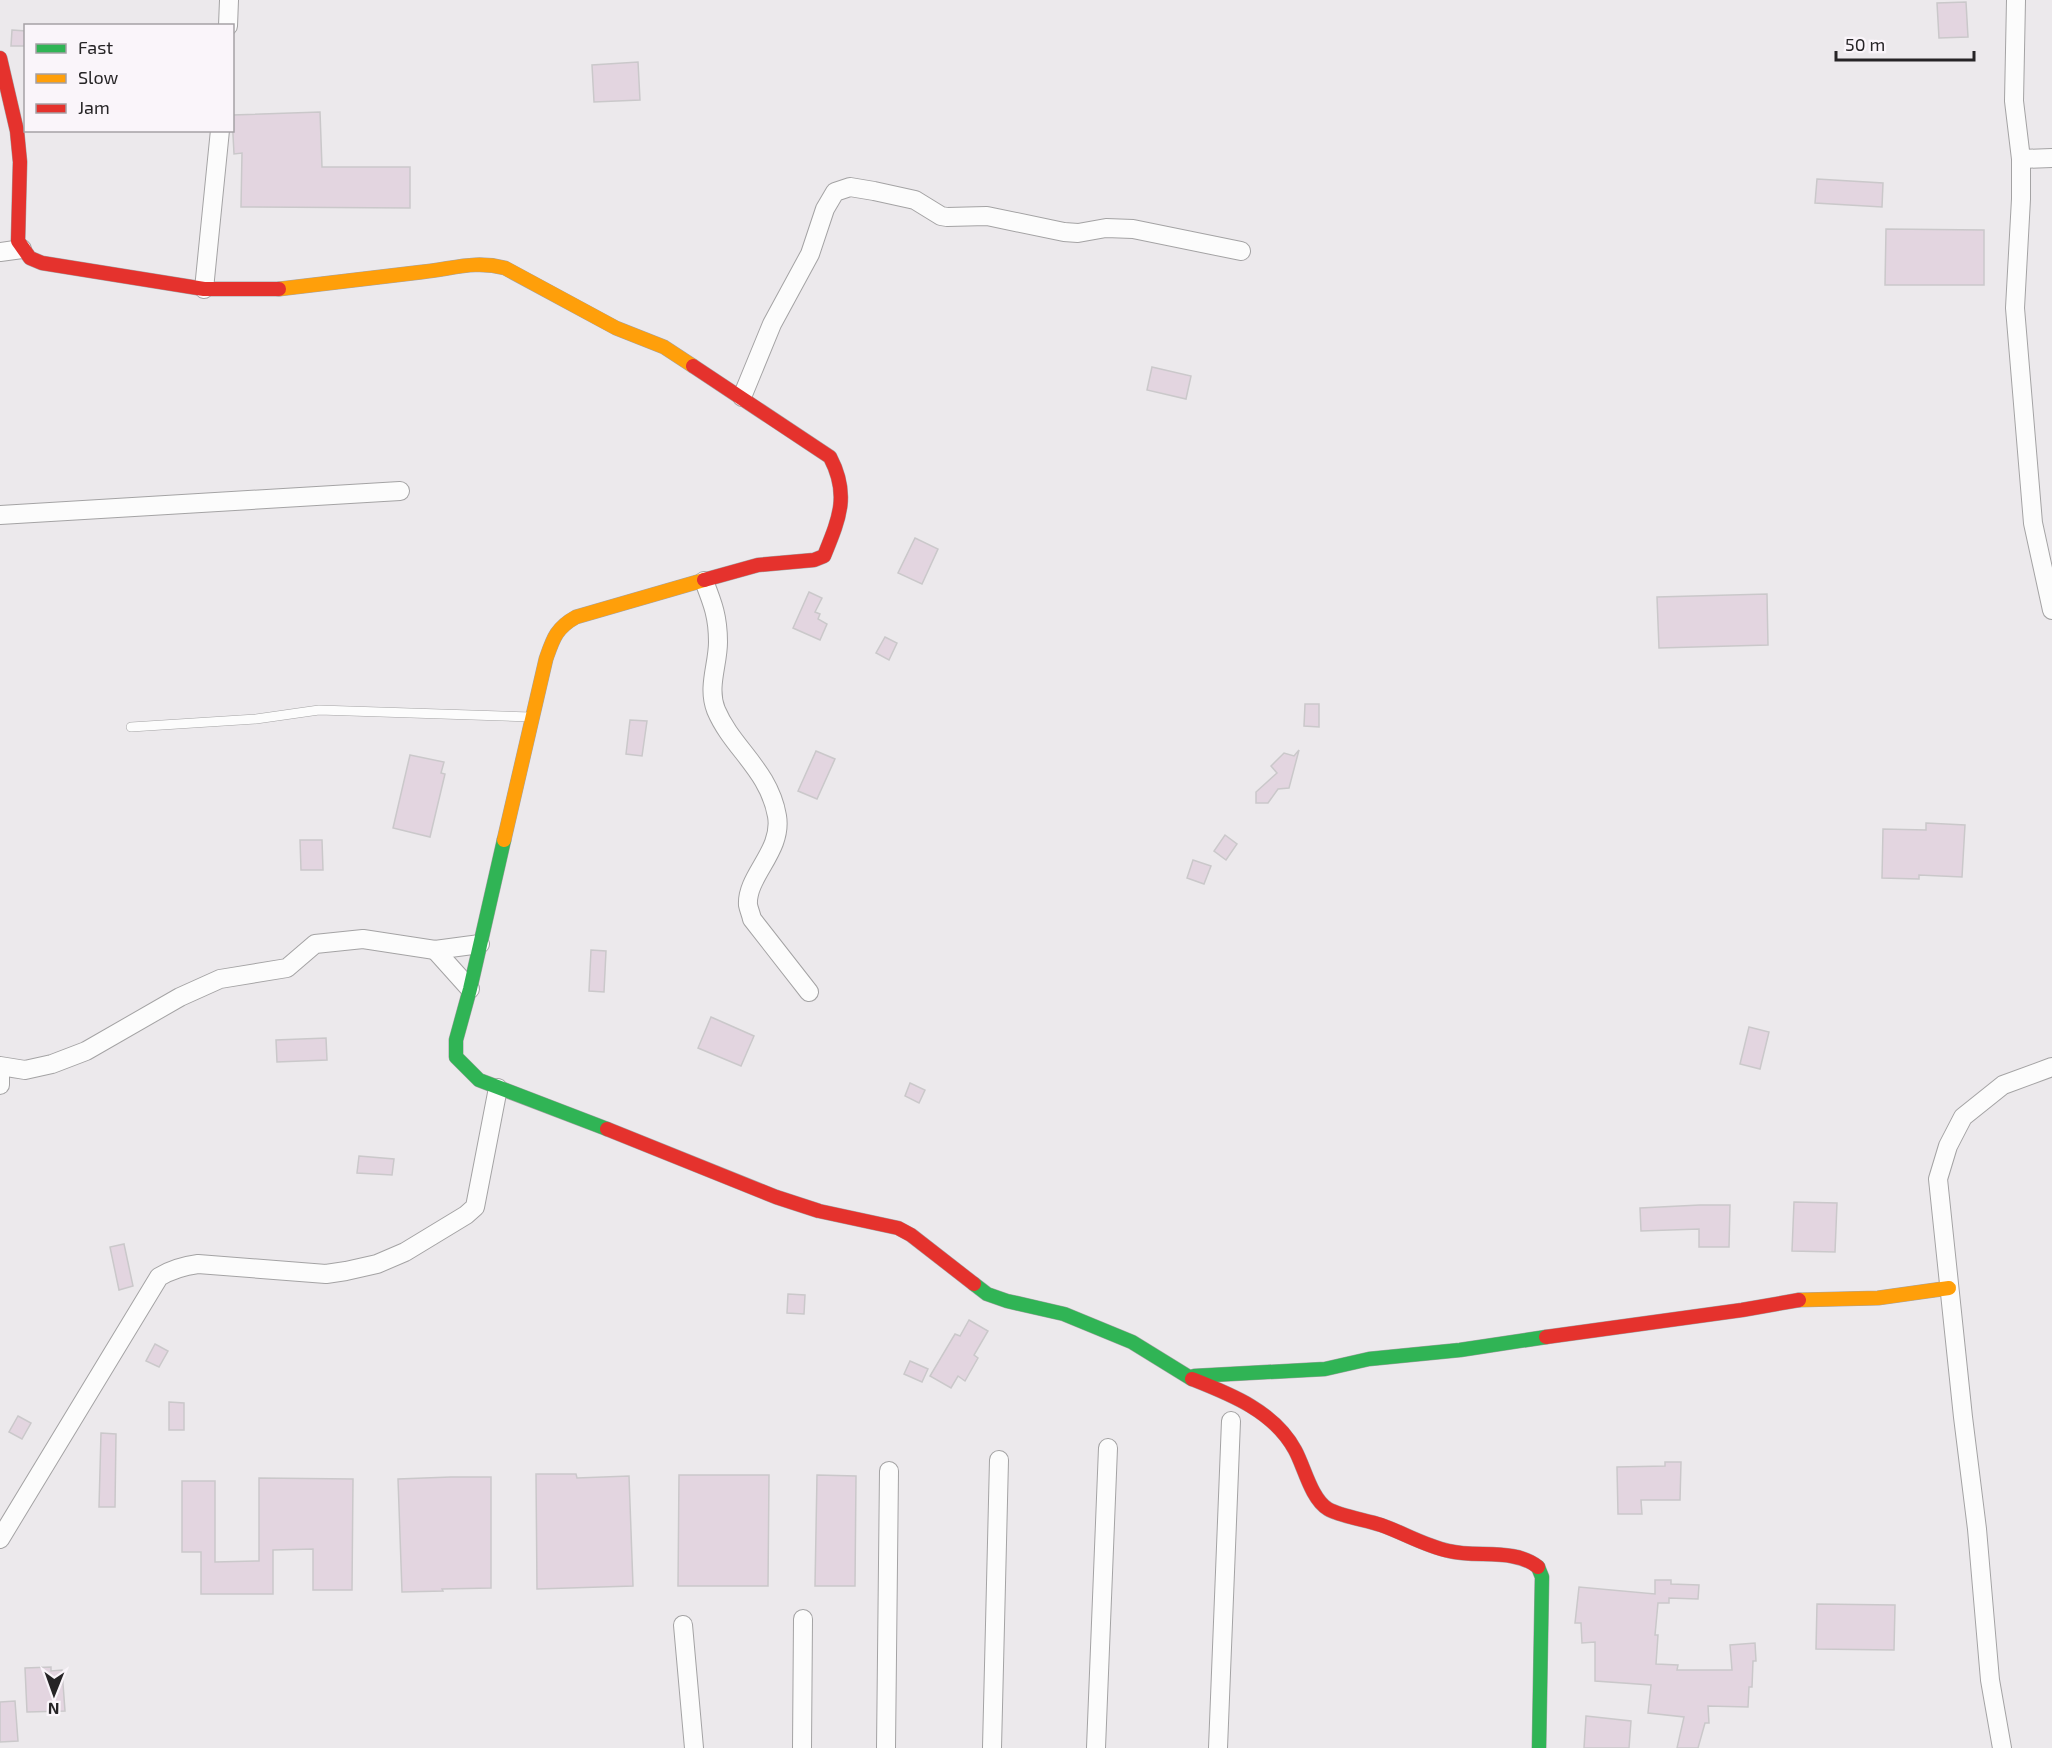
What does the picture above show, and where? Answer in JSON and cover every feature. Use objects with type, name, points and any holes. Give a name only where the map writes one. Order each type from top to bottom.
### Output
[{"type":"street","points":[[228,24],[229,0]]},
{"type":"street","points":[[2016,0],[2014,101],[2021,159],[2021,199],[2014,308],[2033,523],[2052,610]]},
{"type":"street","points":[[0,58],[17,131],[20,162],[18,241],[30,258],[42,263],[204,289],[266,290],[443,270],[471,262],[486,262],[513,272],[616,328],[664,347],[830,458],[839,472],[842,491],[836,527],[825,555],[819,559],[758,565],[576,617],[563,624],[554,637],[531,717],[470,989],[456,1040],[456,1057],[479,1080],[776,1197],[819,1211],[898,1228],[987,1294],[1064,1314],[1132,1342],[1185,1376],[1239,1398],[1264,1415],[1283,1432],[1295,1449],[1317,1498],[1328,1509],[1382,1525],[1450,1552],[1522,1558],[1537,1566],[1542,1577],[1539,1748]]},
{"type":"street","points":[[204,289],[220,132]]},
{"type":"street","points":[[2021,159],[2052,158]]},
{"type":"street","points":[[742,397],[776,313],[810,254],[825,209],[835,192],[850,187],[915,200],[946,218],[987,216],[1071,233],[1106,228],[1133,229],[1241,251]]},
{"type":"street","points":[[0,252],[22,249]]},
{"type":"street","points":[[0,515],[400,491]]},
{"type":"street","points":[[704,581],[718,616],[718,645],[711,685],[715,709],[760,772],[777,816],[776,839],[755,881],[748,906],[752,919],[809,992]]},
{"type":"street","points":[[0,1085],[0,1068],[25,1070],[52,1064],[86,1051],[180,997],[220,979],[287,968],[315,944],[363,939],[435,950],[480,944]]},
{"type":"street","points":[[435,950],[470,989]]},
{"type":"street","points":[[2002,1748],[1990,1680],[1977,1529],[1938,1179],[1948,1146],[1963,1117],[2003,1084],[2052,1067]]},
{"type":"street","points":[[0,1539],[159,1277],[176,1268],[198,1264],[326,1274],[377,1264],[405,1252],[466,1215],[475,1207],[498,1088]]},
{"type":"street","points":[[1185,1376],[1325,1369],[1369,1359],[1460,1350],[1731,1312],[1793,1300],[1878,1298],[1949,1288]]},
{"type":"street","points":[[1218,1748],[1231,1421]]},
{"type":"street","points":[[1096,1748],[1108,1448]]},
{"type":"street","points":[[992,1748],[999,1460]]},
{"type":"street","points":[[886,1748],[889,1471]]},
{"type":"street","points":[[802,1748],[803,1618]]},
{"type":"street","points":[[683,1625],[694,1748]]},
{"type":"lane","points":[[131,727],[319,711],[531,717]]},
{"type":"building","points":[[1966,2],[1968,37],[1939,38],[1937,3]]},
{"type":"building","points":[[12,30],[24,31],[24,46],[11,46]]},
{"type":"building","points":[[638,62],[640,100],[594,102],[592,65]]},
{"type":"building","points":[[320,112],[322,167],[410,167],[410,208],[241,207],[242,153],[234,154],[234,115]]},
{"type":"building","points":[[1817,179],[1883,183],[1882,207],[1815,203]]},
{"type":"building","points":[[1886,229],[1984,230],[1984,285],[1885,285]]},
{"type":"building","points":[[1152,367],[1191,376],[1186,399],[1147,390]]},
{"type":"building","points":[[915,538],[938,549],[922,584],[898,573]]},
{"type":"building","points":[[809,592],[822,598],[815,612],[820,614],[818,619],[827,624],[820,640],[793,628]]},
{"type":"building","points":[[1767,594],[1768,645],[1659,648],[1657,597]]},
{"type":"building","points":[[885,637],[897,643],[889,660],[876,653]]},
{"type":"building","points":[[1305,704],[1319,704],[1319,727],[1304,726]]},
{"type":"building","points":[[630,720],[647,721],[642,756],[626,754]]},
{"type":"building","points":[[1299,750],[1289,788],[1278,789],[1268,803],[1256,803],[1256,792],[1277,773],[1271,766],[1284,753],[1294,756]]},
{"type":"building","points":[[816,751],[835,759],[817,799],[798,791]]},
{"type":"building","points":[[410,755],[444,762],[441,773],[445,774],[430,837],[393,828]]},
{"type":"building","points":[[1926,823],[1965,825],[1962,877],[1919,875],[1919,879],[1882,878],[1883,829],[1926,830]]},
{"type":"building","points":[[1225,835],[1237,844],[1226,860],[1214,851]]},
{"type":"building","points":[[300,840],[322,840],[323,870],[301,870]]},
{"type":"building","points":[[1193,860],[1211,866],[1204,884],[1187,878]]},
{"type":"building","points":[[591,950],[606,951],[604,992],[589,991]]},
{"type":"building","points":[[711,1017],[754,1036],[741,1066],[698,1048]]},
{"type":"building","points":[[1749,1027],[1769,1032],[1760,1069],[1740,1064]]},
{"type":"building","points":[[326,1038],[327,1060],[277,1062],[276,1040]]},
{"type":"building","points":[[910,1083],[925,1090],[919,1103],[905,1096]]},
{"type":"building","points":[[359,1156],[394,1159],[392,1175],[357,1173]]},
{"type":"building","points":[[1794,1202],[1837,1203],[1835,1252],[1792,1251]]},
{"type":"building","points":[[1730,1205],[1729,1247],[1699,1247],[1699,1229],[1641,1231],[1640,1208]]},
{"type":"building","points":[[124,1244],[133,1286],[119,1290],[110,1247]]},
{"type":"building","points":[[788,1294],[805,1295],[804,1314],[787,1313]]},
{"type":"building","points":[[969,1320],[988,1331],[974,1355],[978,1358],[965,1381],[958,1376],[951,1388],[930,1376],[955,1334],[960,1336]]},
{"type":"building","points":[[155,1344],[168,1351],[159,1367],[146,1361]]},
{"type":"building","points":[[910,1361],[928,1369],[922,1382],[904,1374]]},
{"type":"building","points":[[169,1402],[184,1403],[184,1430],[169,1430]]},
{"type":"building","points":[[18,1416],[31,1423],[22,1439],[9,1432]]},
{"type":"building","points":[[101,1433],[116,1434],[115,1507],[99,1507]]},
{"type":"building","points":[[1665,1462],[1681,1462],[1680,1500],[1641,1500],[1642,1514],[1618,1514],[1617,1467],[1665,1466]]},
{"type":"building","points":[[536,1474],[576,1474],[577,1478],[629,1476],[633,1586],[537,1589]]},
{"type":"building","points":[[679,1475],[769,1475],[768,1586],[678,1586]]},
{"type":"building","points":[[817,1475],[856,1476],[855,1586],[815,1586]]},
{"type":"building","points":[[491,1477],[491,1588],[402,1592],[398,1479]]},
{"type":"building","points":[[259,1478],[353,1479],[352,1590],[313,1590],[313,1549],[273,1550],[273,1594],[201,1594],[201,1552],[182,1552],[182,1481],[215,1481],[215,1562],[259,1561]]},
{"type":"building","points":[[1655,1580],[1671,1580],[1671,1584],[1699,1585],[1698,1599],[1669,1598],[1669,1603],[1658,1603],[1655,1635],[1658,1635],[1656,1664],[1678,1665],[1677,1670],[1732,1670],[1730,1645],[1755,1643],[1756,1661],[1753,1661],[1752,1687],[1749,1687],[1748,1707],[1708,1706],[1709,1723],[1705,1723],[1698,1748],[1677,1748],[1684,1717],[1648,1713],[1651,1685],[1595,1681],[1595,1642],[1582,1643],[1581,1623],[1575,1623],[1579,1587],[1655,1594]]},
{"type":"building","points":[[1817,1604],[1895,1605],[1894,1650],[1816,1649]]},
{"type":"building","points":[[51,1667],[51,1671],[62,1670],[65,1711],[27,1712],[25,1668]]},
{"type":"building","points":[[15,1701],[18,1741],[0,1742],[0,1702]]},
{"type":"building","points":[[1586,1716],[1631,1721],[1629,1748],[1584,1748]]},
{"type":"traffic: fast","points":[[504,840],[456,1040],[456,1057],[479,1080],[607,1129]]},
{"type":"traffic: fast","points":[[974,1284],[987,1294],[1064,1314],[1132,1342],[1192,1379]]},
{"type":"traffic: fast","points":[[1194,1376],[1325,1369],[1369,1359],[1460,1350],[1546,1337]]},
{"type":"traffic: fast","points":[[1538,1567],[1542,1577],[1539,1748]]},
{"type":"traffic: slow","points":[[279,289],[463,266],[483,265],[505,268],[616,328],[664,347],[693,366]]},
{"type":"traffic: slow","points":[[504,840],[546,659],[553,640],[560,630],[576,617],[704,580]]},
{"type":"traffic: slow","points":[[1799,1300],[1878,1298],[1949,1288]]},
{"type":"traffic: jam","points":[[0,58],[17,131],[20,162],[18,241],[30,258],[42,263],[204,289],[279,289]]},
{"type":"traffic: jam","points":[[693,366],[830,457],[840,483],[841,495],[838,518],[824,556],[814,560],[758,565],[704,580]]},
{"type":"traffic: jam","points":[[607,1129],[776,1197],[819,1211],[898,1228],[911,1235],[974,1284]]},
{"type":"traffic: jam","points":[[1546,1337],[1799,1300]]},
{"type":"traffic: jam","points":[[1192,1379],[1236,1398],[1263,1414],[1275,1425],[1295,1450],[1308,1482],[1317,1498],[1328,1509],[1381,1525],[1440,1549],[1460,1553],[1518,1557],[1538,1567]]}]
